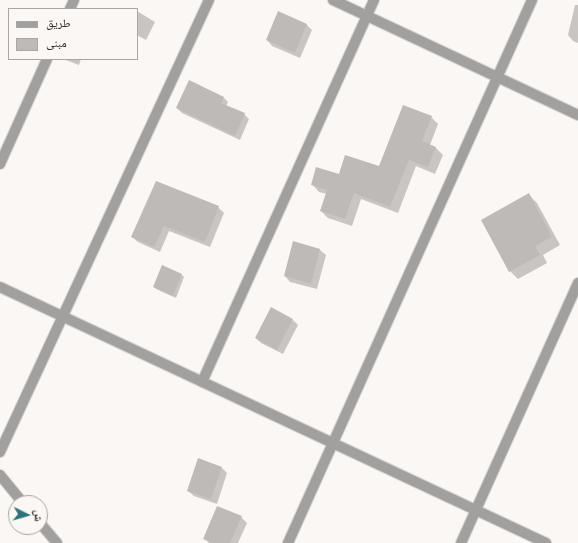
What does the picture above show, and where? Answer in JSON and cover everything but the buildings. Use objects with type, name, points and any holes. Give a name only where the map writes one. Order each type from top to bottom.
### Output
[{"type":"street","points":[[0,452],[209,0]]},
{"type":"street","points":[[333,0],[578,115]]},
{"type":"street","points":[[202,382],[374,0]]},
{"type":"street","points":[[288,543],[532,0]]},
{"type":"street","points":[[0,164],[47,60]]},
{"type":"street","points":[[461,543],[578,283]]},
{"type":"street","points":[[0,287],[546,543]]},
{"type":"street","points":[[0,475],[16,495]]},
{"type":"street","points":[[48,532],[57,543]]}]
